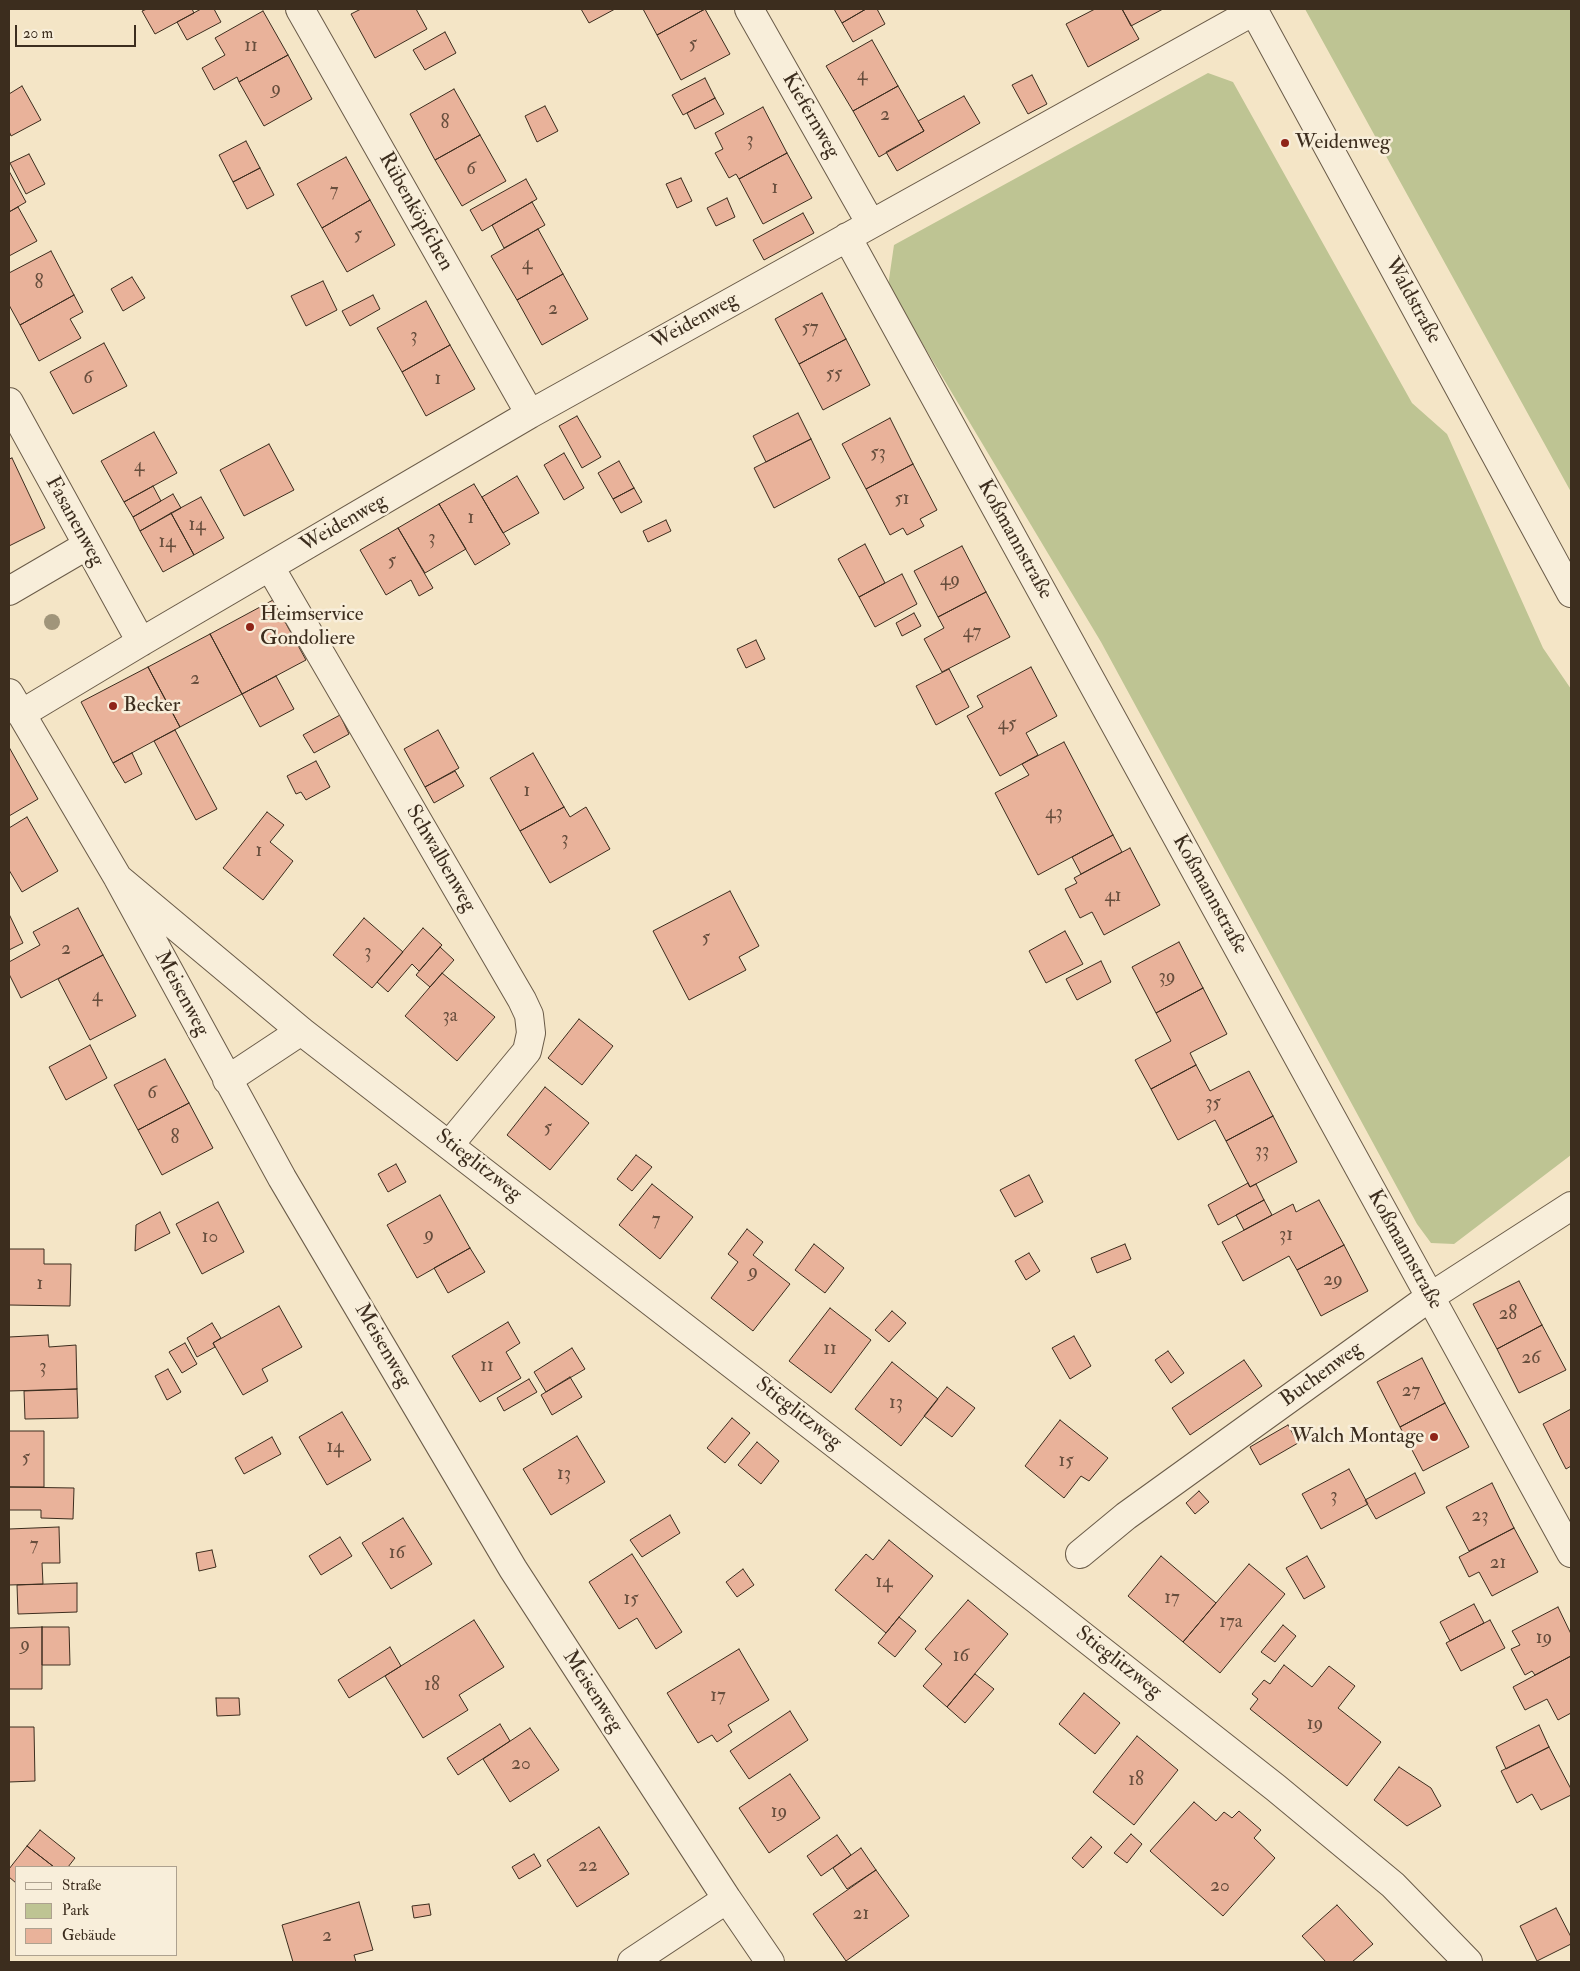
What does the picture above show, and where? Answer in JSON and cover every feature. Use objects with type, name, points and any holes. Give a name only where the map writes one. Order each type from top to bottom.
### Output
[{"type":"street","name":"Rübenköpfchen","points":[[300,9],[530,414]]},
{"type":"street","name":"Kiefernweg","points":[[748,9],[871,224]]},
{"type":"street","name":"Weidenweg","points":[[15,703],[141,642],[530,414],[1253,10]]},
{"type":"street","name":"Waldstraße","points":[[1253,10],[1571,594]]},
{"type":"street","name":"Koßmannstraße","points":[[846,237],[1571,1553]]},
{"type":"street","name":"Fasanenweg","points":[[9,402],[86,546],[141,642]]},
{"type":"street","points":[[9,591],[86,546]]},
{"type":"street","name":"Schwalbenweg","points":[[270,567],[517,991],[529,1016],[531,1033],[526,1051],[450,1144]]},
{"type":"street","name":"Meisenweg","points":[[15,703],[118,878],[282,1178],[513,1569],[727,1899],[770,1962]]},
{"type":"street","name":"Stieglitzweg","points":[[118,878],[301,1031],[450,1144],[1268,1782],[1393,1885],[1468,1962]]},
{"type":"street","points":[[227,1080],[301,1031]]},
{"type":"street","name":"Buchenweg","points":[[1080,1554],[1126,1516],[1430,1297],[1571,1206]]},
{"type":"street","points":[[632,1962],[727,1899]]},
{"type":"green space","points":[[1305,9],[1571,9],[1571,492]]},
{"type":"green space","points":[[1208,73],[1233,82],[1412,403],[1447,434],[1543,648],[1571,689],[1571,1155],[1454,1244],[1431,1243],[1417,1224],[1101,642],[888,286],[894,245]]},
{"type":"building","points":[[147,9],[192,9],[194,13],[155,34],[142,11]]},
{"type":"building","points":[[201,9],[214,9],[221,22],[187,40],[177,22]]},
{"type":"building","points":[[361,9],[416,9],[427,29],[375,58],[351,14]]},
{"type":"building","points":[[581,9],[615,9],[589,23]]},
{"type":"building","points":[[643,9],[705,9],[657,35]]},
{"type":"building","points":[[705,9],[730,54],[681,80],[657,35]]},
{"type":"building","points":[[834,9],[866,9],[842,23]]},
{"type":"building","points":[[866,9],[877,9],[885,24],[853,42],[842,23]]},
{"type":"building","points":[[1095,9],[1122,9],[1139,39],[1088,67],[1066,24]]},
{"type":"building","points":[[1122,9],[1163,9],[1131,26]]},
{"type":"building","points":[[263,11],[288,55],[239,82],[237,77],[214,90],[202,68],[225,55],[215,38]]},
{"type":"building","points":[[445,32],[456,53],[425,70],[413,50]]},
{"type":"building","points":[[872,40],[898,86],[853,111],[826,66]]},
{"type":"building","points":[[288,55],[312,99],[264,126],[239,82]]},
{"type":"building","points":[[1032,75],[1047,104],[1028,114],[1012,85]]},
{"type":"building","points":[[705,78],[715,98],[683,115],[672,95]]},
{"type":"building","points":[[22,86],[41,120],[11,136],[9,131],[9,94]]},
{"type":"building","points":[[898,86],[924,131],[879,157],[853,111]]},
{"type":"building","points":[[454,89],[480,135],[435,160],[410,114]]},
{"type":"building","points":[[964,96],[980,123],[897,171],[886,152],[924,131],[918,121]]},
{"type":"building","points":[[715,98],[724,114],[695,129],[687,113]]},
{"type":"building","points":[[545,106],[558,131],[537,142],[525,116]]},
{"type":"building","points":[[763,107],[787,153],[739,179],[736,174],[729,178],[715,153],[723,149],[715,133]]},
{"type":"building","points":[[480,135],[506,181],[462,206],[435,160]]},
{"type":"building","points":[[246,141],[260,168],[233,182],[219,155]]},
{"type":"building","points":[[787,153],[812,198],[763,224],[739,179]]},
{"type":"building","points":[[29,154],[45,184],[26,194],[10,163]]},
{"type":"building","points":[[346,157],[370,200],[322,228],[297,184]]},
{"type":"building","points":[[260,168],[274,195],[247,209],[233,182]]},
{"type":"building","points":[[9,171],[26,202],[9,212]]},
{"type":"building","points":[[681,178],[692,201],[677,208],[666,184]]},
{"type":"building","points":[[526,179],[537,199],[482,231],[470,210]]},
{"type":"building","points":[[727,198],[735,217],[716,226],[707,208]]},
{"type":"building","points":[[370,200],[395,245],[347,272],[322,228]]},
{"type":"building","points":[[532,202],[545,225],[504,248],[492,225]]},
{"type":"building","points":[[18,207],[37,241],[9,256],[9,212]]},
{"type":"building","points":[[803,213],[814,233],[764,260],[753,240]]},
{"type":"building","points":[[538,229],[563,274],[517,300],[491,256]]},
{"type":"building","points":[[51,251],[74,295],[20,325],[9,305],[9,273]]},
{"type":"building","points":[[563,274],[588,319],[542,345],[517,300]]},
{"type":"building","points":[[132,277],[145,298],[123,311],[111,289]]},
{"type":"building","points":[[323,281],[337,310],[306,326],[291,296]]},
{"type":"building","points":[[822,293],[846,339],[799,364],[775,319]]},
{"type":"building","points":[[74,295],[83,312],[70,319],[81,338],[39,361],[20,325]]},
{"type":"building","points":[[373,295],[380,309],[350,326],[342,311]]},
{"type":"building","points":[[426,301],[450,345],[402,372],[377,328]]},
{"type":"building","points":[[846,339],[870,385],[823,410],[799,364]]},
{"type":"building","points":[[104,343],[127,386],[73,414],[50,372]]},
{"type":"building","points":[[450,345],[475,389],[426,416],[402,372]]},
{"type":"building","points":[[798,413],[811,439],[766,462],[753,436]]},
{"type":"building","points":[[577,416],[601,457],[582,468],[559,426]]},
{"type":"building","points":[[890,418],[913,464],[866,489],[842,444]]},
{"type":"building","points":[[154,432],[177,473],[124,502],[101,461]]},
{"type":"building","points":[[811,439],[830,478],[774,508],[754,468]]},
{"type":"building","points":[[269,444],[294,490],[244,516],[220,470]]},
{"type":"building","points":[[564,453],[584,488],[564,500],[544,465]]},
{"type":"building","points":[[12,458],[45,528],[9,546],[9,459]]},
{"type":"building","points":[[619,461],[634,488],[613,499],[598,473]]},
{"type":"building","points":[[913,464],[937,510],[920,519],[924,526],[907,535],[903,528],[890,535],[866,489]]},
{"type":"building","points":[[517,476],[539,513],[503,533],[482,497]]},
{"type":"building","points":[[474,484],[510,544],[475,565],[439,504]]},
{"type":"building","points":[[153,486],[161,501],[133,517],[124,502]]},
{"type":"building","points":[[634,488],[642,502],[621,513],[613,499]]},
{"type":"building","points":[[173,494],[181,508],[140,531],[133,517]]},
{"type":"building","points":[[201,497],[224,538],[194,555],[171,513]]},
{"type":"building","points":[[439,504],[466,549],[425,573],[398,528]]},
{"type":"building","points":[[171,513],[194,555],[163,572],[140,531]]},
{"type":"building","points":[[666,520],[671,531],[648,542],[643,531]]},
{"type":"building","points":[[398,528],[433,588],[419,596],[411,580],[386,595],[360,550]]},
{"type":"building","points":[[865,544],[885,583],[859,597],[838,559]]},
{"type":"building","points":[[962,546],[986,592],[938,617],[914,571]]},
{"type":"building","points":[[902,574],[917,604],[875,627],[859,597]]},
{"type":"building","points":[[986,592],[1010,637],[942,672],[924,639],[944,628],[938,617]]},
{"type":"building","points":[[273,600],[306,660],[242,694],[210,634]]},
{"type":"building","points":[[914,613],[921,626],[902,636],[896,623]]},
{"type":"building","points":[[210,634],[242,694],[180,727],[148,667]]},
{"type":"building","points":[[756,640],[765,659],[746,668],[737,649]]},
{"type":"building","points":[[148,667],[180,727],[113,763],[81,702]]},
{"type":"building","points":[[1031,667],[1057,716],[1026,733],[1038,755],[1000,776],[967,716],[983,707],[977,696]]},
{"type":"building","points":[[949,669],[969,707],[936,725],[916,686]]},
{"type":"building","points":[[276,676],[294,709],[260,727],[242,694]]},
{"type":"building","points":[[340,715],[349,734],[314,753],[303,735]]},
{"type":"building","points":[[175,730],[217,809],[196,820],[154,741]]},
{"type":"building","points":[[438,730],[459,768],[425,787],[404,749]]},
{"type":"building","points":[[1064,742],[1113,835],[1038,875],[995,793],[1029,775],[1022,764]]},
{"type":"building","points":[[9,747],[38,799],[9,816]]},
{"type":"building","points":[[132,753],[142,774],[125,783],[113,763]]},
{"type":"building","points":[[533,753],[564,807],[520,831],[490,778]]},
{"type":"building","points":[[316,761],[330,787],[306,800],[301,792],[296,794],[287,776]]},
{"type":"building","points":[[455,771],[464,786],[434,803],[425,787]]},
{"type":"building","points":[[564,807],[570,817],[586,807],[610,849],[550,883],[520,831]]},
{"type":"building","points":[[267,812],[284,825],[270,842],[293,861],[263,900],[223,868]]},
{"type":"building","points":[[27,817],[58,871],[22,892],[9,870],[9,828]]},
{"type":"building","points":[[1113,835],[1122,852],[1081,874],[1072,857]]},
{"type":"building","points":[[1130,848],[1160,905],[1104,935],[1092,912],[1080,918],[1065,889],[1077,883],[1074,878]]},
{"type":"building","points":[[730,891],[759,946],[739,957],[746,970],[689,1000],[653,931]]},
{"type":"building","points":[[78,908],[103,955],[21,998],[9,974],[9,962],[40,945],[33,932]]},
{"type":"building","points":[[9,914],[23,943],[9,950]]},
{"type":"building","points":[[364,918],[403,952],[372,988],[333,955]]},
{"type":"building","points":[[423,928],[442,945],[419,971],[412,964],[388,992],[377,982]]},
{"type":"building","points":[[1065,931],[1083,964],[1046,983],[1029,951]]},
{"type":"building","points":[[1179,942],[1203,988],[1156,1013],[1132,967]]},
{"type":"building","points":[[440,947],[454,960],[430,987],[416,975]]},
{"type":"building","points":[[103,955],[136,1016],[90,1040],[58,979]]},
{"type":"building","points":[[1101,961],[1111,982],[1077,1000],[1066,979]]},
{"type":"building","points":[[442,973],[495,1017],[457,1061],[405,1016]]},
{"type":"building","points":[[1203,988],[1227,1034],[1190,1053],[1196,1065],[1151,1089],[1135,1060],[1171,1041],[1156,1013]]},
{"type":"building","points":[[579,1019],[613,1046],[582,1085],[548,1058]]},
{"type":"building","points":[[90,1045],[107,1078],[66,1100],[49,1067]]},
{"type":"building","points":[[165,1059],[189,1103],[138,1130],[114,1085]]},
{"type":"building","points":[[1196,1065],[1210,1091],[1249,1071],[1273,1116],[1226,1141],[1215,1120],[1178,1140],[1151,1089]]},
{"type":"building","points":[[545,1087],[589,1123],[550,1170],[507,1135]]},
{"type":"building","points":[[189,1103],[213,1148],[162,1175],[138,1130]]},
{"type":"building","points":[[1273,1116],[1297,1162],[1250,1187],[1226,1141]]},
{"type":"building","points":[[636,1155],[652,1167],[632,1191],[617,1179]]},
{"type":"building","points":[[396,1164],[406,1182],[388,1192],[378,1174]]},
{"type":"building","points":[[1029,1175],[1043,1202],[1015,1217],[1000,1190]]},
{"type":"building","points":[[1248,1183],[1250,1187],[1256,1184],[1264,1200],[1218,1225],[1208,1205]]},
{"type":"building","points":[[652,1184],[693,1217],[660,1259],[619,1225]]},
{"type":"building","points":[[440,1195],[470,1248],[417,1278],[387,1225]]},
{"type":"building","points":[[1264,1200],[1272,1215],[1244,1230],[1236,1215]]},
{"type":"building","points":[[1319,1200],[1344,1245],[1297,1270],[1289,1256],[1243,1281],[1222,1242],[1293,1204],[1296,1212]]},
{"type":"building","points":[[218,1202],[244,1252],[202,1274],[176,1224]]},
{"type":"building","points":[[160,1212],[170,1233],[135,1251],[136,1225]]},
{"type":"building","points":[[747,1229],[763,1242],[753,1255],[790,1284],[753,1331],[711,1298],[738,1262],[728,1254]]},
{"type":"building","points":[[814,1244],[844,1268],[825,1293],[795,1270]]},
{"type":"building","points":[[1125,1244],[1131,1259],[1097,1273],[1091,1258]]},
{"type":"building","points":[[1344,1245],[1368,1291],[1321,1316],[1297,1270]]},
{"type":"building","points":[[470,1248],[485,1272],[448,1293],[434,1268]]},
{"type":"building","points":[[9,1249],[44,1249],[44,1264],[71,1264],[70,1306],[9,1305]]},
{"type":"building","points":[[1029,1253],[1040,1271],[1026,1280],[1015,1261]]},
{"type":"building","points":[[1519,1281],[1542,1325],[1497,1349],[1473,1304]]},
{"type":"building","points":[[279,1306],[302,1347],[262,1369],[268,1381],[243,1395],[213,1343]]},
{"type":"building","points":[[830,1308],[871,1340],[831,1393],[789,1361]]},
{"type":"building","points":[[892,1311],[906,1323],[889,1342],[875,1330]]},
{"type":"building","points":[[508,1322],[520,1343],[506,1352],[521,1378],[480,1402],[452,1356]]},
{"type":"building","points":[[212,1323],[221,1338],[213,1343],[215,1347],[197,1357],[187,1338]]},
{"type":"building","points":[[1542,1325],[1566,1370],[1519,1393],[1497,1349]]},
{"type":"building","points":[[48,1335],[49,1347],[76,1345],[77,1389],[9,1391],[9,1337]]},
{"type":"building","points":[[1074,1336],[1091,1366],[1070,1379],[1052,1348]]},
{"type":"building","points":[[185,1343],[197,1364],[182,1373],[169,1352]]},
{"type":"building","points":[[572,1348],[585,1369],[546,1392],[534,1372]]},
{"type":"building","points":[[1168,1351],[1184,1373],[1171,1383],[1155,1360]]},
{"type":"building","points":[[1422,1358],[1445,1403],[1400,1427],[1377,1382]]},
{"type":"building","points":[[1244,1360],[1262,1386],[1190,1435],[1172,1408]]},
{"type":"building","points":[[892,1362],[938,1399],[901,1446],[855,1409]]},
{"type":"building","points":[[168,1369],[181,1392],[167,1400],[155,1376]]},
{"type":"building","points":[[570,1377],[582,1397],[552,1415],[541,1395]]},
{"type":"building","points":[[529,1379],[537,1392],[504,1411],[497,1398]]},
{"type":"building","points":[[947,1387],[975,1408],[952,1437],[924,1416]]},
{"type":"building","points":[[77,1389],[78,1418],[25,1419],[24,1391]]},
{"type":"building","name":"Walch Montage","points":[[1445,1403],[1469,1447],[1423,1471],[1400,1427]]},
{"type":"building","points":[[1571,1409],[1571,1466],[1566,1469],[1543,1424]]},
{"type":"building","points":[[342,1412],[371,1460],[327,1485],[299,1437]]},
{"type":"building","points":[[732,1418],[750,1433],[725,1463],[707,1448]]},
{"type":"building","points":[[1060,1420],[1108,1458],[1089,1481],[1081,1476],[1064,1498],[1025,1466]]},
{"type":"building","points":[[1288,1425],[1298,1443],[1260,1465],[1250,1447]]},
{"type":"building","points":[[9,1431],[44,1431],[44,1487],[9,1487]]},
{"type":"building","points":[[577,1436],[605,1482],[551,1515],[523,1469]]},
{"type":"building","points":[[272,1437],[281,1454],[244,1474],[235,1458]]},
{"type":"building","points":[[757,1442],[779,1461],[761,1484],[738,1465]]},
{"type":"building","points":[[1349,1469],[1368,1504],[1321,1529],[1302,1494]]},
{"type":"building","points":[[1415,1473],[1425,1493],[1376,1519],[1365,1500]]},
{"type":"building","points":[[1492,1483],[1514,1528],[1469,1551],[1446,1507]]},
{"type":"building","points":[[9,1487],[74,1488],[73,1519],[41,1518],[41,1510],[9,1510]]},
{"type":"building","points":[[1199,1491],[1209,1502],[1195,1514],[1186,1503]]},
{"type":"building","points":[[670,1515],[680,1533],[642,1557],[630,1540]]},
{"type":"building","points":[[403,1518],[432,1564],[391,1589],[362,1543]]},
{"type":"building","points":[[59,1527],[60,1563],[42,1563],[43,1584],[9,1585],[9,1529]]},
{"type":"building","points":[[1514,1528],[1538,1572],[1492,1596],[1479,1572],[1469,1577],[1459,1557]]},
{"type":"building","points":[[340,1537],[352,1556],[321,1575],[309,1556]]},
{"type":"building","points":[[889,1540],[933,1576],[886,1633],[835,1590],[866,1554],[873,1560]]},
{"type":"building","points":[[212,1550],[216,1567],[199,1571],[196,1553]]},
{"type":"building","points":[[632,1554],[682,1632],[656,1649],[637,1618],[619,1629],[589,1582]]},
{"type":"building","points":[[1161,1556],[1216,1603],[1183,1642],[1128,1596]]},
{"type":"building","points":[[1307,1556],[1325,1587],[1304,1599],[1286,1568]]},
{"type":"building","points":[[1249,1564],[1285,1594],[1220,1673],[1183,1642]]},
{"type":"building","points":[[743,1569],[754,1585],[737,1597],[726,1582]]},
{"type":"building","points":[[77,1583],[77,1612],[18,1614],[17,1585]]},
{"type":"building","points":[[968,1600],[1008,1634],[947,1707],[923,1686],[942,1664],[925,1649]]},
{"type":"building","points":[[1474,1604],[1484,1623],[1450,1641],[1440,1622]]},
{"type":"building","points":[[1558,1607],[1571,1634],[1571,1656],[1535,1675],[1532,1671],[1525,1675],[1511,1649],[1520,1645],[1512,1631]]},
{"type":"building","points":[[899,1617],[916,1631],[895,1657],[878,1643]]},
{"type":"building","points":[[474,1620],[504,1667],[459,1695],[468,1710],[423,1738],[385,1676]]},
{"type":"building","points":[[1490,1620],[1505,1648],[1461,1671],[1446,1643]]},
{"type":"building","points":[[1283,1625],[1296,1636],[1275,1662],[1261,1652]]},
{"type":"building","points":[[42,1627],[69,1627],[70,1665],[42,1665]]},
{"type":"building","points":[[42,1627],[42,1689],[9,1689],[9,1628]]},
{"type":"building","points":[[390,1647],[401,1666],[349,1698],[338,1680]]},
{"type":"building","points":[[739,1649],[769,1700],[728,1725],[732,1732],[717,1742],[712,1735],[698,1743],[667,1693]]},
{"type":"building","points":[[1571,1656],[1571,1713],[1558,1720],[1547,1699],[1525,1710],[1513,1687]]},
{"type":"building","points":[[1284,1665],[1312,1687],[1329,1666],[1355,1686],[1338,1708],[1381,1742],[1347,1786],[1250,1709],[1258,1699],[1252,1694],[1264,1680],[1270,1684]]},
{"type":"building","points":[[975,1674],[994,1689],[965,1723],[947,1707]]},
{"type":"building","points":[[1084,1693],[1120,1723],[1095,1754],[1059,1724]]},
{"type":"building","points":[[216,1698],[239,1698],[240,1715],[217,1716]]},
{"type":"building","points":[[790,1711],[808,1740],[749,1779],[730,1751]]},
{"type":"building","points":[[500,1724],[510,1741],[458,1775],[447,1758]]},
{"type":"building","points":[[1539,1725],[1549,1747],[1506,1769],[1496,1747]]},
{"type":"building","points":[[9,1727],[34,1727],[35,1781],[9,1782]]},
{"type":"building","points":[[530,1728],[559,1770],[510,1802],[483,1759]]},
{"type":"building","points":[[1137,1736],[1178,1770],[1134,1825],[1093,1792]]},
{"type":"building","points":[[1549,1747],[1571,1789],[1571,1795],[1541,1810],[1532,1794],[1517,1803],[1501,1771]]},
{"type":"building","points":[[1399,1767],[1431,1788],[1441,1806],[1407,1826],[1374,1800]]},
{"type":"building","points":[[790,1774],[820,1818],[769,1853],[739,1808]]},
{"type":"building","points":[[1194,1802],[1216,1821],[1224,1812],[1232,1818],[1239,1811],[1261,1830],[1254,1838],[1275,1858],[1223,1916],[1150,1851]]},
{"type":"building","points":[[599,1827],[629,1874],[577,1907],[547,1860]]},
{"type":"building","points":[[40,1830],[75,1858],[69,1866],[53,1866],[27,1846]]},
{"type":"building","points":[[1131,1834],[1142,1844],[1127,1863],[1114,1853]]},
{"type":"building","points":[[837,1835],[851,1855],[821,1876],[807,1856]]},
{"type":"building","points":[[1091,1837],[1102,1847],[1083,1868],[1072,1858]]},
{"type":"building","points":[[27,1846],[53,1866],[15,1866],[15,1882],[9,1877],[9,1869]]},
{"type":"building","points":[[861,1848],[876,1870],[847,1889],[833,1868]]},
{"type":"building","points":[[534,1854],[541,1866],[519,1879],[512,1867]]},
{"type":"building","points":[[876,1870],[909,1916],[846,1961],[813,1914]]},
{"type":"building","points":[[359,1902],[373,1950],[354,1955],[356,1962],[293,1962],[282,1925]]},
{"type":"building","points":[[429,1904],[431,1915],[414,1918],[412,1906]]},
{"type":"building","points":[[1337,1905],[1373,1944],[1352,1962],[1326,1962],[1302,1936]]},
{"type":"building","points":[[1556,1908],[1571,1937],[1571,1944],[1537,1961],[1520,1926]]},
{"type":"place","name":"Weidenweg","points":[[1285,143]]},
{"type":"place","name":"Heimservice Gondoliere","points":[[250,627]]},
{"type":"place","name":"Becker","points":[[113,706]]},
{"type":"place","name":"Walch Montage","points":[[1434,1437]]}]
